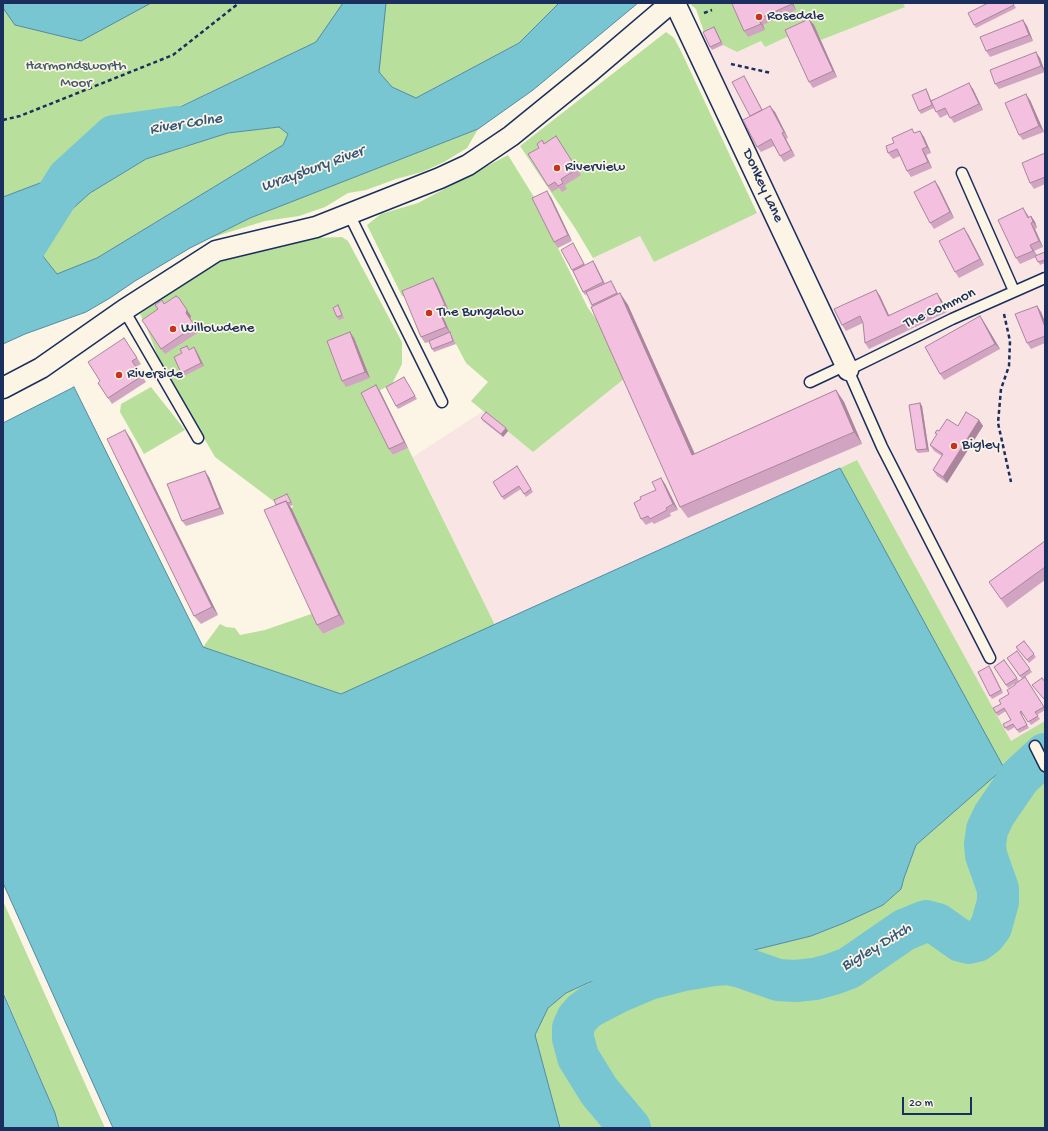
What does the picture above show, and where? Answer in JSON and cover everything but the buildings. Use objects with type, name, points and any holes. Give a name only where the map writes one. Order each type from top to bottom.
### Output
[{"type":"street","points":[[3,388],[41,368],[124,310],[216,251],[316,227],[440,178],[468,165],[511,136],[671,3]]},
{"type":"street","name":"Donkey Lane","points":[[675,3],[847,367]]},
{"type":"lane","points":[[962,173],[1014,291]]},
{"type":"lane","points":[[349,214],[442,402]]},
{"type":"lane","name":"The Common","points":[[810,382],[847,367],[1045,278]]},
{"type":"lane","points":[[124,310],[198,438]]},
{"type":"lane","points":[[847,367],[882,446],[990,658]]},
{"type":"lane","points":[[1034,746],[1045,766]]},
{"type":"path","points":[[3,120],[20,116],[173,54],[238,3]]},
{"type":"path","points":[[731,64],[771,73]]},
{"type":"path","points":[[997,299],[1003,312],[1010,341],[1009,366],[1001,389],[998,423],[1011,482]]},
{"type":"shaded area","points":[[903,3],[1045,3],[1045,721],[1011,742],[857,460],[495,625],[413,457],[483,411],[533,452],[596,319],[575,274],[595,264],[593,258],[640,236],[654,262],[774,204],[697,40],[716,30],[723,45],[737,52],[762,41],[765,47],[814,25],[821,40],[904,7]]},
{"type":"green space","name":"Harmondsworth Moor","points":[[3,3],[559,3],[519,43],[416,98],[392,87],[379,72],[316,42],[114,136],[68,178],[48,180],[3,197]]},
{"type":"green space","points":[[689,3],[903,3],[905,7],[821,40],[813,25],[765,47],[761,41],[737,52],[723,45],[716,30],[705,35],[696,9]]},
{"type":"green space","points":[[666,32],[674,38],[680,49],[757,213],[654,262],[640,236],[593,258],[575,228],[520,146]]},
{"type":"green space","points":[[279,127],[288,134],[283,145],[97,258],[57,274],[42,255],[59,221],[90,193],[146,159],[228,133]]},
{"type":"green space","points":[[478,129],[467,148],[444,162],[422,172],[396,179],[366,190],[348,193],[325,207],[299,216],[265,221],[210,238],[250,218]]},
{"type":"green space","points":[[508,155],[537,202],[588,308],[596,319],[598,318],[625,378],[533,452],[471,401],[488,382],[466,363],[456,344],[442,314],[449,311],[437,284],[406,297],[402,296],[367,225],[381,214],[418,203]]},
{"type":"green space","points":[[342,237],[348,241],[402,342],[402,364],[392,384],[365,398],[393,455],[408,448],[495,625],[341,694],[203,647],[220,624],[226,627],[235,628],[240,635],[265,630],[314,613],[323,634],[345,624],[292,509],[293,505],[276,503],[215,457],[161,364],[140,314],[221,259],[314,238]]},
{"type":"green space","points":[[151,387],[185,430],[144,454],[120,412],[121,404]]},
{"type":"green space","points":[[857,460],[1011,741],[1045,721],[1045,1128],[560,1128],[535,1035],[548,1008],[566,993],[590,982],[612,982],[621,985],[679,954],[718,952],[734,955],[811,936],[883,905],[901,889],[916,845],[1003,768],[840,468]]},
{"type":"green space","points":[[3,901],[105,1128],[59,1128],[55,1113],[3,991]]},
{"type":"water","points":[[3,3],[151,3],[81,41],[15,25],[3,8]]},
{"type":"water","name":"Wraysbury River","points":[[343,3],[386,3],[379,72],[392,87],[416,98],[519,43],[559,3],[638,3],[533,90],[478,129],[250,218],[190,248],[86,312],[25,334],[3,344],[3,197],[48,180],[68,178],[117,137],[316,42]],"holes":[[[279,127],[288,134],[283,145],[97,258],[57,274],[42,255],[59,221],[90,193],[146,159],[228,133]]]},
{"type":"water","points":[[74,387],[203,647],[341,694],[840,468],[1004,768],[916,845],[901,889],[883,905],[811,936],[734,955],[718,952],[679,954],[621,985],[612,982],[590,982],[566,993],[548,1008],[535,1035],[560,1128],[113,1128],[3,883],[3,423]]},
{"type":"water","points":[[3,993],[55,1113],[59,1128],[3,1128]]},
{"type":"waterway","name":"River Colne","points":[[3,281],[68,178],[114,136],[177,127]]},
{"type":"waterway","name":"Bigley Ditch","points":[[630,1128],[599,1091],[578,1057],[573,1038],[573,1028],[577,1019],[583,1012],[591,1006],[616,993],[649,979],[684,970],[714,965],[728,964],[741,967],[778,980],[795,981],[815,979],[849,968],[904,930],[926,921],[937,924],[961,941],[969,943],[977,941],[985,935],[991,927],[998,902],[998,889],[986,855],[985,844],[987,830],[994,815],[1020,777],[1045,754]]},
{"type":"place","name":"Rosedale","points":[[759,17]]},
{"type":"place","name":"Riverview","points":[[557,168]]},
{"type":"place","name":"The Bungalow","points":[[429,313]]},
{"type":"place","name":"Willowdene","points":[[173,329]]},
{"type":"place","name":"Riverside","points":[[119,375]]},
{"type":"place","name":"Bigley","points":[[954,446]]}]
